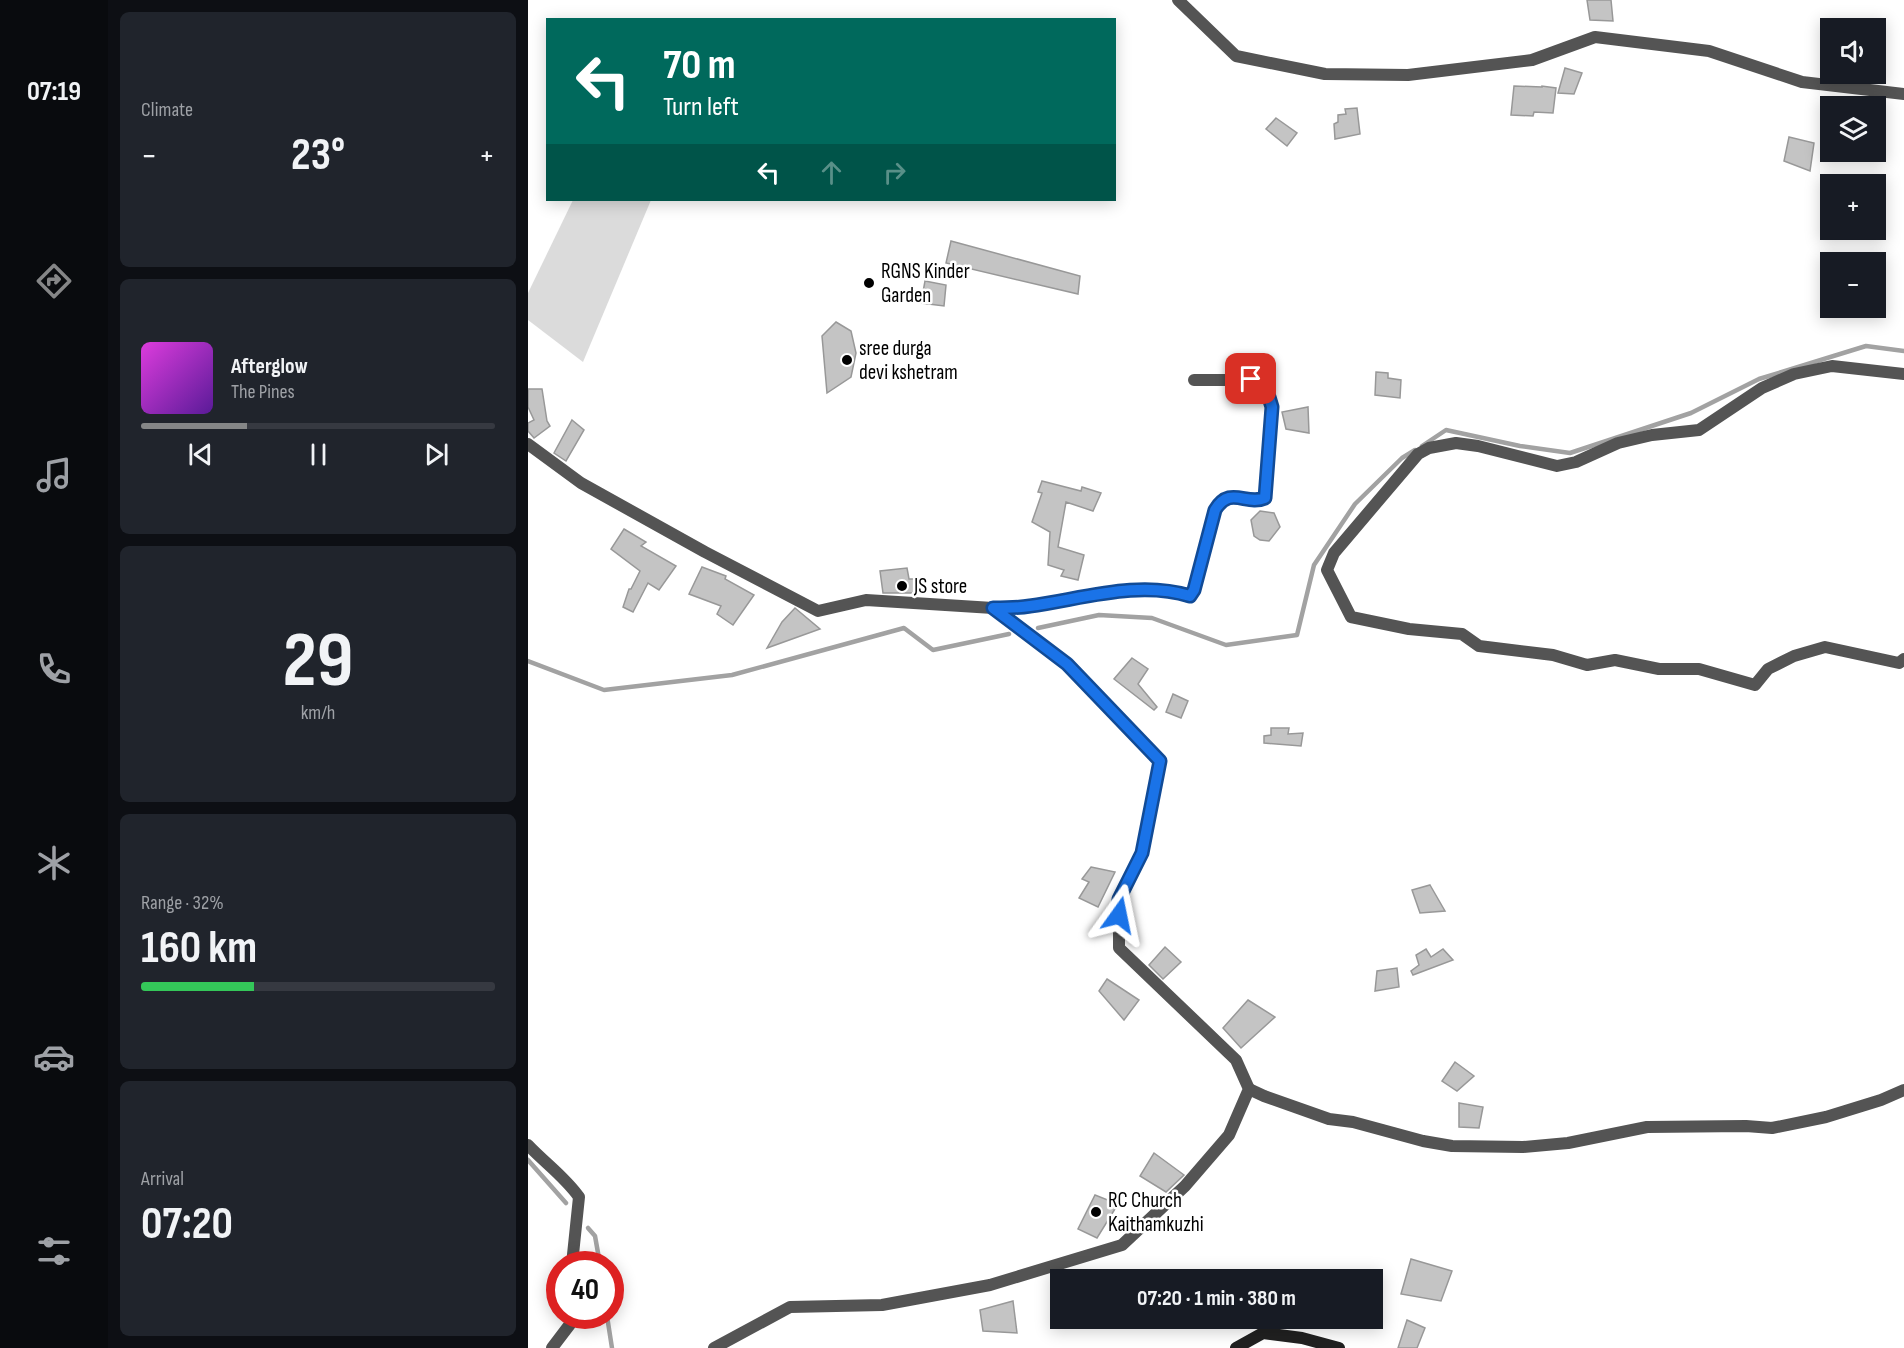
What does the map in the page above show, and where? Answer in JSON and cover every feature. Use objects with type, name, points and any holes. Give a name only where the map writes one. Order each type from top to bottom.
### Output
[{"type":"main road","points":[[1236,1348],[1263,1333],[1302,1338],[1339,1348]]},
{"type":"street","points":[[1178,0],[1236,56],[1325,74],[1408,75],[1532,60],[1595,37],[1709,51],[1802,82],[1904,94]]},
{"type":"street","points":[[1904,374],[1832,366],[1794,374],[1762,388],[1699,430],[1652,435],[1618,442],[1576,462],[1557,466],[1478,446],[1456,443],[1430,448],[1418,454],[1363,518],[1334,553],[1326,570],[1352,616],[1409,629],[1461,634],[1479,646],[1553,655],[1587,665],[1615,660],[1659,669],[1699,669],[1755,685],[1768,669],[1794,656],[1825,647],[1899,663],[1904,659]]},
{"type":"street","points":[[528,444],[584,484],[705,552],[818,611],[866,600],[993,608],[1029,606],[1099,592],[1145,591],[1180,593],[1190,596],[1194,590],[1215,510],[1220,502],[1227,497],[1239,496],[1259,500],[1265,498],[1272,407],[1265,384],[1261,380],[1194,380]]},
{"type":"street","points":[[993,608],[1067,664],[1160,761],[1142,853],[1119,899],[1119,948],[1236,1060],[1249,1089],[1329,1119],[1353,1122],[1423,1141],[1452,1146],[1523,1147],[1568,1143],[1647,1127],[1772,1128],[1826,1117],[1881,1100],[1904,1090]]},
{"type":"street","points":[[714,1348],[790,1307],[882,1305],[990,1286],[1122,1245],[1185,1186],[1229,1136],[1249,1089]]},
{"type":"street","points":[[528,1145],[550,1169],[571,1185],[579,1197],[573,1251]]},
{"type":"street","points":[[552,1348],[566,1329]]},
{"type":"shaded area","points":[[573,201],[651,201],[583,362],[528,320],[528,293]]},
{"type":"building","points":[[1587,0],[1611,0],[1613,21],[1590,20]]},
{"type":"building","points":[[1565,68],[1582,73],[1574,94],[1558,93]]},
{"type":"building","points":[[1514,86],[1556,88],[1553,113],[1534,112],[1533,116],[1511,115]]},
{"type":"building","points":[[1357,108],[1360,134],[1335,139],[1334,124],[1338,122],[1338,115],[1346,114],[1345,109]]},
{"type":"building","points":[[1276,118],[1297,133],[1287,146],[1266,129]]},
{"type":"building","points":[[1789,137],[1814,143],[1810,171],[1784,161]]},
{"type":"building","points":[[951,241],[1080,276],[1078,294],[946,263]]},
{"type":"building","points":[[925,281],[946,285],[944,306],[921,303]]},
{"type":"building","points":[[836,322],[851,331],[856,353],[851,377],[827,393],[822,336]]},
{"type":"building","points":[[1376,372],[1388,373],[1388,378],[1401,380],[1400,398],[1375,395]]},
{"type":"building","points":[[528,389],[542,389],[547,421],[550,426],[534,438],[528,431],[528,423],[534,420],[528,407]]},
{"type":"building","points":[[1308,407],[1309,433],[1286,429],[1282,412]]},
{"type":"building","points":[[572,420],[584,430],[566,461],[554,453]]},
{"type":"building","points":[[1042,481],[1081,491],[1082,487],[1101,493],[1093,511],[1066,502],[1058,547],[1084,555],[1078,580],[1061,576],[1064,570],[1048,565],[1050,532],[1032,522],[1042,493],[1038,492]]},
{"type":"building","points":[[1260,511],[1274,513],[1280,527],[1269,541],[1260,540],[1254,536],[1251,520]]},
{"type":"building","points":[[624,529],[646,542],[641,546],[676,566],[659,590],[648,583],[633,612],[623,607],[629,589],[640,571],[611,549]]},
{"type":"building","points":[[702,567],[726,576],[725,579],[754,595],[733,625],[717,614],[721,606],[689,594]]},
{"type":"building","name":"JS store","points":[[907,568],[909,579],[923,579],[919,593],[883,593],[880,571]]},
{"type":"building","points":[[795,608],[820,629],[767,648],[782,622]]},
{"type":"building","points":[[1132,658],[1148,669],[1138,684],[1157,707],[1154,710],[1114,679]]},
{"type":"building","points":[[1173,694],[1188,701],[1181,718],[1166,712]]},
{"type":"building","points":[[1271,728],[1289,728],[1288,734],[1303,733],[1301,746],[1264,743],[1264,736],[1271,735]]},
{"type":"building","points":[[1091,867],[1115,872],[1098,907],[1079,898],[1089,882],[1082,879]]},
{"type":"building","points":[[1430,885],[1445,911],[1420,913],[1412,890]]},
{"type":"building","points":[[1165,947],[1181,962],[1163,979],[1149,965]]},
{"type":"building","points":[[1426,949],[1431,957],[1443,949],[1453,960],[1413,975],[1411,971],[1419,965],[1416,955]]},
{"type":"building","points":[[1397,968],[1399,987],[1375,991],[1377,971]]},
{"type":"building","points":[[1107,979],[1139,1000],[1124,1020],[1099,991]]},
{"type":"building","points":[[1248,1000],[1275,1017],[1241,1048],[1223,1028]]},
{"type":"building","points":[[1455,1062],[1474,1076],[1457,1091],[1442,1081]]},
{"type":"building","points":[[1459,1103],[1483,1107],[1479,1128],[1459,1127]]},
{"type":"building","points":[[1154,1153],[1184,1175],[1166,1192],[1140,1176]]},
{"type":"building","points":[[1095,1195],[1118,1204],[1097,1238],[1078,1229]]},
{"type":"building","points":[[1411,1259],[1452,1271],[1441,1301],[1401,1294]]},
{"type":"building","points":[[1013,1301],[1017,1333],[983,1331],[980,1310]]},
{"type":"building","points":[[1407,1320],[1425,1328],[1417,1348],[1398,1348]]},
{"type":"waterway","points":[[1422,446],[1446,430],[1520,446],[1570,453],[1691,413],[1759,379],[1866,346],[1904,351]]},
{"type":"waterway","points":[[1038,628],[1099,615],[1152,618],[1226,645],[1297,635],[1314,565],[1355,504],[1402,458],[1415,450]]},
{"type":"waterway","points":[[528,661],[604,690],[732,675],[904,628],[933,650],[1009,634]]},
{"type":"waterway","points":[[528,1160],[566,1203]]},
{"type":"waterway","points":[[588,1228],[595,1236],[598,1251]]},
{"type":"waterway","points":[[609,1329],[612,1348]]},
{"type":"place","name":"RGNS Kinder Garden","points":[[869,283]]},
{"type":"place","name":"sree durga devi kshetram","points":[[847,360]]},
{"type":"place","name":"JS store","points":[[902,586]]},
{"type":"place","name":"RC Church Kaithamkuzhi","points":[[1096,1212]]},
{"type":"route","points":[[1119,915],[1119,899],[1142,853],[1160,761],[1067,664],[993,608],[1029,606],[1099,592],[1145,591],[1180,593],[1190,596],[1194,590],[1215,510],[1220,502],[1227,497],[1239,496],[1259,500],[1265,498],[1272,407],[1265,384],[1261,380],[1251,379]]}]
